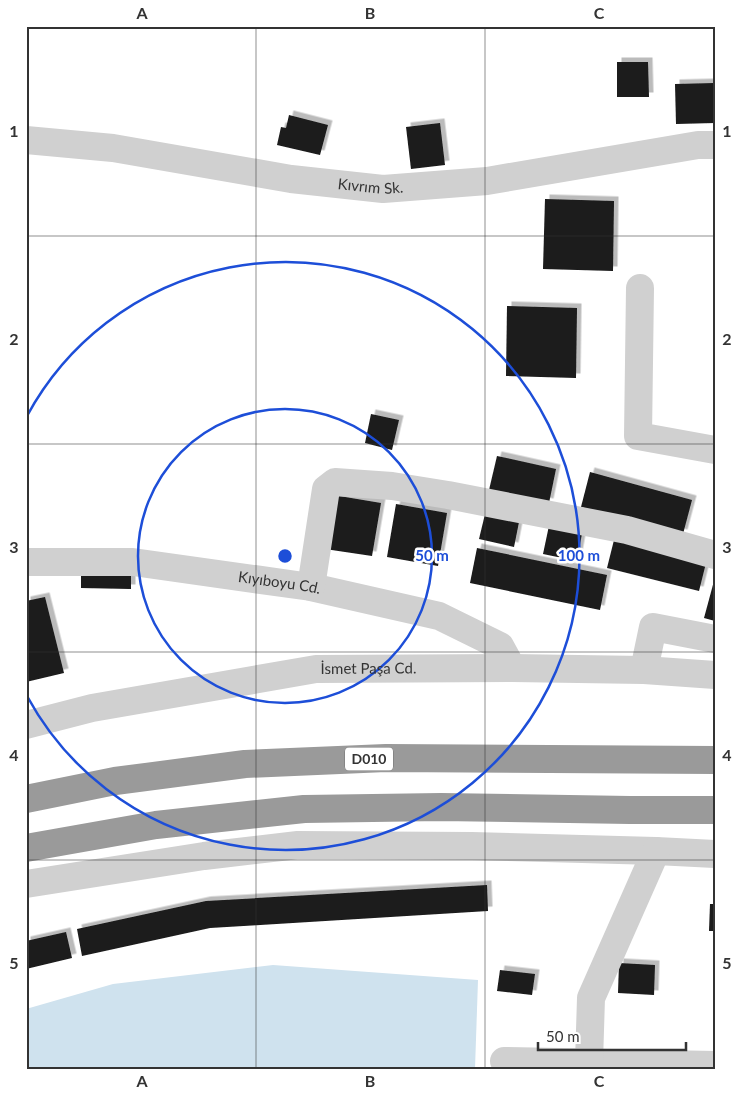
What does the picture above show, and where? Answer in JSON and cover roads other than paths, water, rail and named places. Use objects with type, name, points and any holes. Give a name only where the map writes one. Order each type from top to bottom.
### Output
[{"type":"highway","name":"D010","points":[[26,799],[115,781],[245,764],[386,758],[715,760]]},
{"type":"highway","points":[[26,848],[156,825],[304,809],[441,807],[715,810]]},
{"type":"street","name":"Kıvrım Sk.","points":[[26,140],[113,148],[291,179],[383,189],[488,181],[698,145],[715,146]]},
{"type":"street","points":[[640,288],[638,436],[715,450]]},
{"type":"street","points":[[311,587],[326,489],[336,482],[392,486],[448,495],[627,530],[715,555]]},
{"type":"street","name":"Kıyıboyu Cd.","points":[[26,562],[133,562],[311,587],[439,616],[500,646],[512,668]]},
{"type":"street","points":[[644,670],[653,628],[715,639]]},
{"type":"street","name":"İsmet Paşa Cd.","points":[[26,725],[92,708],[316,670],[512,668],[644,670],[715,675]]},
{"type":"street","points":[[26,884],[204,856],[298,845],[472,846],[715,854]]},
{"type":"street","points":[[589,1062],[591,998],[656,851]]},
{"type":"street","points":[[504,1061],[715,1065]]},
{"type":"water","points":[[273,965],[478,980],[475,1069],[26,1069],[26,1009],[113,984]]}]
